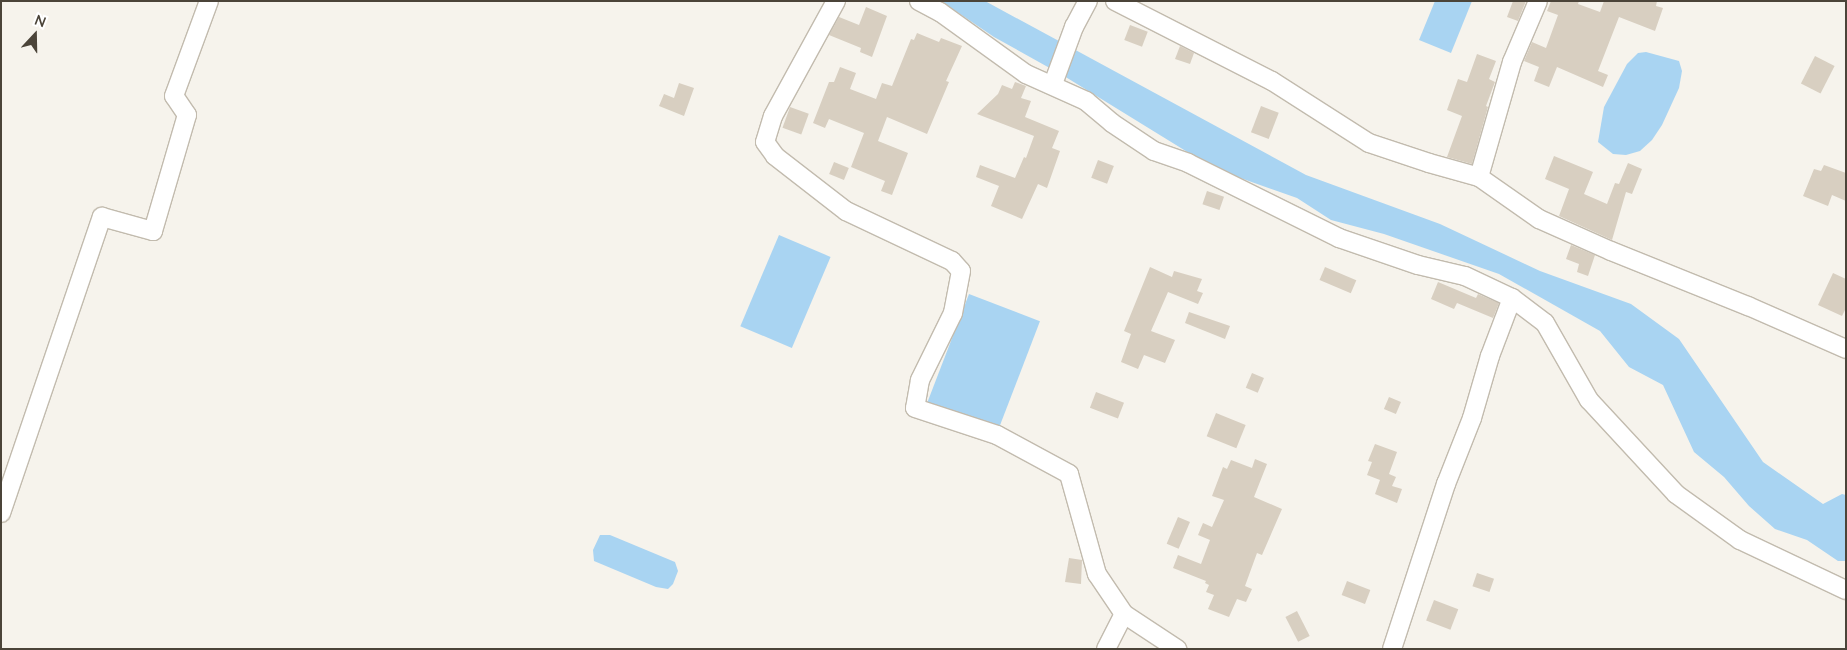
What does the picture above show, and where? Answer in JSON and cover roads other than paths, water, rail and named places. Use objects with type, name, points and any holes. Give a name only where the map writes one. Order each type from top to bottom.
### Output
[{"type":"street","points":[[1,513],[102,217],[153,230],[187,115],[174,96],[209,1]]},
{"type":"street","points":[[836,1],[773,116],[765,142],[775,156],[846,210],[952,261],[961,271],[953,313],[920,380],[915,408],[998,435],[1069,474],[1097,574],[1124,614],[1177,649]]},
{"type":"street","points":[[918,1],[940,12],[1026,74],[1054,82],[1086,101],[1112,123],[1154,151],[1188,163],[1339,238],[1418,264],[1465,276],[1512,298],[1545,323],[1589,400],[1676,494],[1740,540],[1846,590]]},
{"type":"street","points":[[1054,82],[1074,27],[1088,1]]},
{"type":"street","points":[[1115,1],[1272,82],[1369,143],[1479,177],[1539,219],[1846,349]]},
{"type":"street","points":[[1479,177],[1512,62],[1538,1]]},
{"type":"street","points":[[1392,649],[1446,484],[1472,418],[1490,356],[1512,298]]},
{"type":"street","points":[[1106,649],[1124,614]]},
{"type":"water","points":[[941,1],[985,1],[1306,175],[1440,224],[1540,271],[1631,304],[1679,339],[1763,462],[1823,504],[1842,494],[1846,495],[1846,561],[1838,561],[1807,540],[1775,529],[1749,506],[1724,477],[1694,452],[1663,385],[1629,367],[1600,331],[1499,274],[1384,234],[1331,220],[1297,198],[1215,169],[1064,76],[994,37]]},
{"type":"water","points":[[1435,1],[1472,1],[1451,53],[1419,40]]},
{"type":"water","points":[[1646,52],[1679,61],[1682,71],[1679,88],[1662,125],[1652,140],[1640,151],[1626,155],[1613,154],[1598,142],[1604,107],[1627,64],[1638,53]]},
{"type":"water","points":[[779,235],[831,257],[792,348],[740,326]]},
{"type":"water","points":[[969,294],[1040,321],[997,432],[926,405]]},
{"type":"water","points":[[600,535],[610,535],[675,562],[678,571],[673,584],[668,589],[656,587],[594,561],[593,550]]}]
